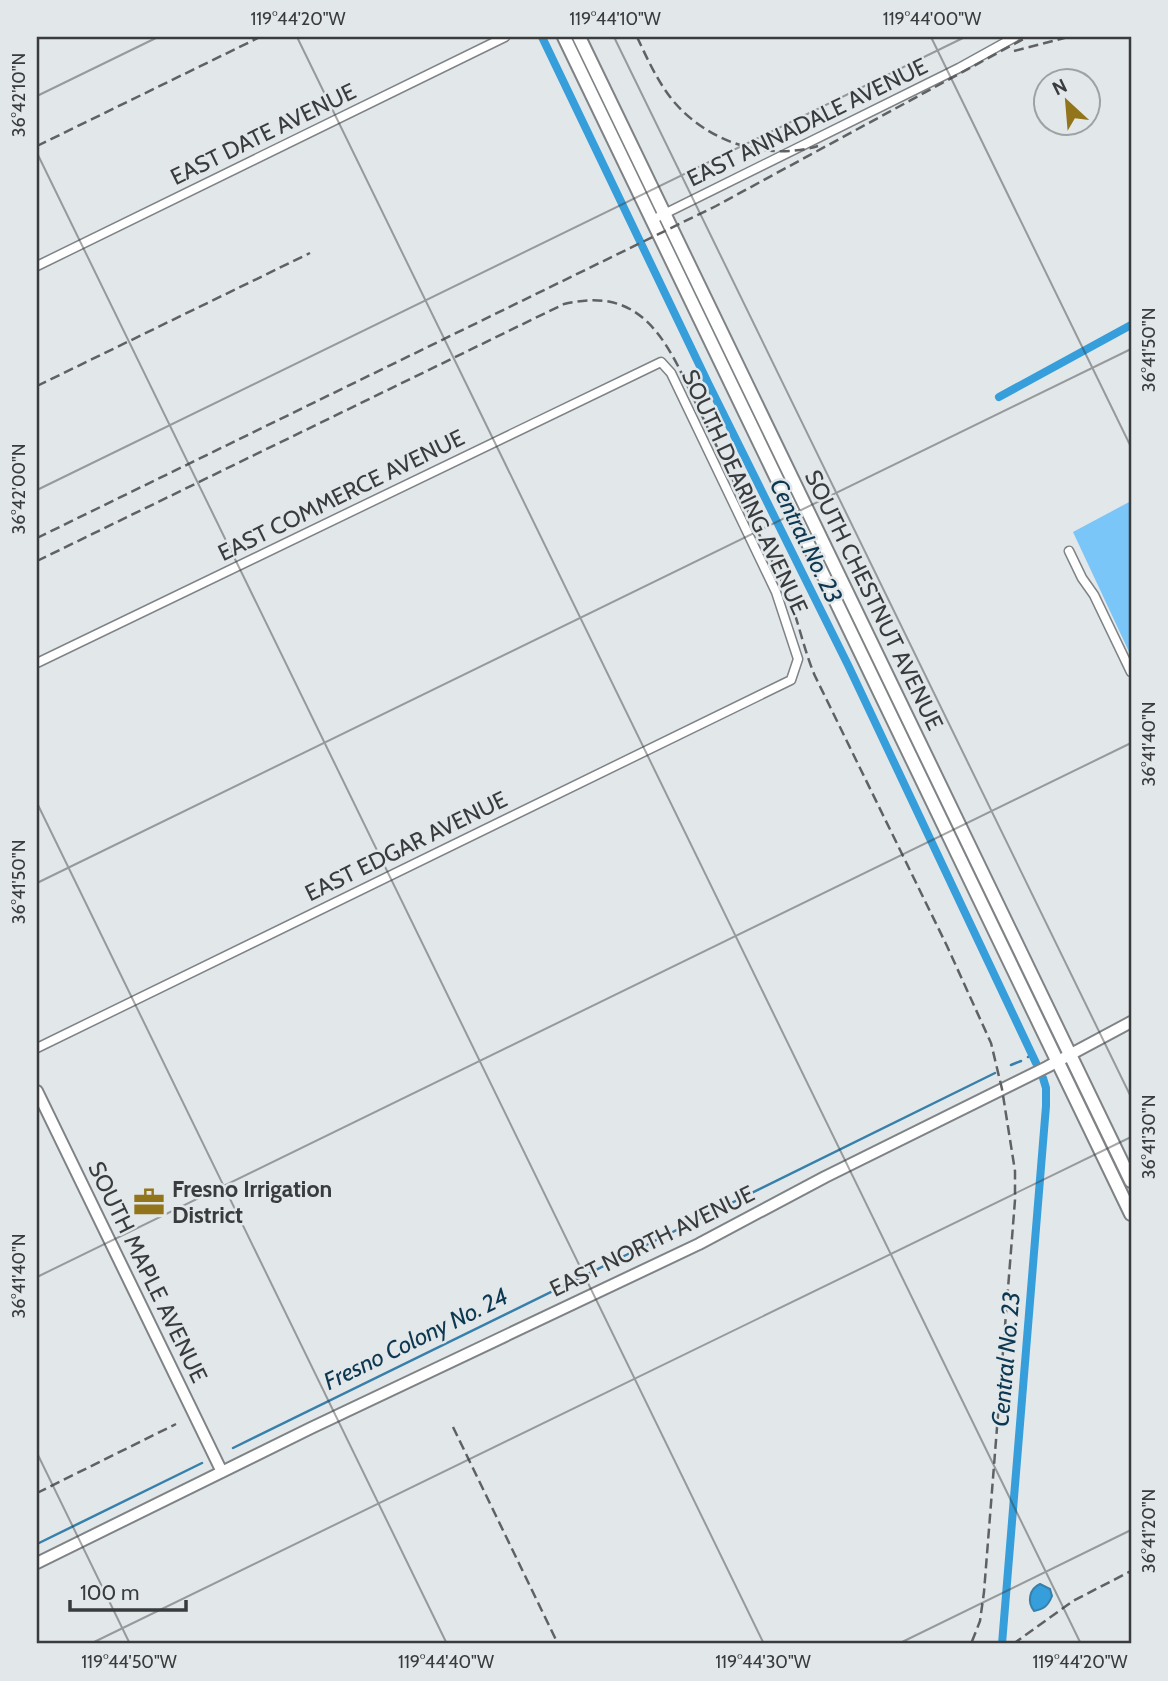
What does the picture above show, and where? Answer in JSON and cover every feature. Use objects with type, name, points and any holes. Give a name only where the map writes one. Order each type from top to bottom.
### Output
[{"type":"main road","name":"SOUTH CHESTNUT AVENUE","points":[[564,37],[859,647],[1053,1064],[1131,1214]]},
{"type":"main road","name":"SOUTH CHESTNUT AVENUE","points":[[579,37],[1131,1181]]},
{"type":"main road","points":[[859,647],[871,641]]},
{"type":"street","name":"EAST DATE AVENUE","points":[[37,266],[505,37]]},
{"type":"street","name":"EAST ANNADALE AVENUE","points":[[652,220],[959,68],[1015,37]]},
{"type":"street","name":"EAST COMMERCE AVENUE","points":[[37,663],[662,362]]},
{"type":"street","name":"SOUTH DEARING AVENUE","points":[[662,362],[671,373],[776,592],[798,659],[791,680]]},
{"type":"street","points":[[1069,551],[1094,595],[1131,672]]},
{"type":"street","name":"EAST EDGAR AVENUE","points":[[37,1048],[791,680]]},
{"type":"street","name":"EAST NORTH AVENUE","points":[[37,1563],[480,1347],[651,1267],[861,1158],[1071,1055],[1131,1022]]},
{"type":"street","name":"SOUTH MAPLE AVENUE","points":[[37,1091],[222,1472]]},
{"type":"shaded area","points":[[1131,501],[1131,656],[1073,532]]},
{"type":"shaded area","points":[[1040,1584],[1050,1589],[1052,1596],[1045,1606],[1034,1611],[1030,1596],[1033,1589]]},
{"type":"waterway","name":"Central No. 23","points":[[542,37],[708,383],[848,665],[1036,1063]]},
{"type":"waterway","points":[[999,397],[1131,325]]},
{"type":"waterway","name":"Fresno Colony No. 24","points":[[1028,1057],[1032,1054]]},
{"type":"waterway","name":"Fresno Colony No. 24","points":[[1011,1065],[1021,1061]]},
{"type":"waterway","name":"Fresno Colony No. 24","points":[[620,1258],[995,1073]]},
{"type":"waterway","name":"Central No. 23","points":[[1002,1644],[1046,1106],[1043,1078]]},
{"type":"waterway","name":"Fresno Colony No. 24","points":[[233,1448],[614,1261]]},
{"type":"waterway","name":"Fresno Colony No. 24","points":[[37,1544],[202,1463]]},
{"type":"railway","points":[[37,146],[260,37]]},
{"type":"railway","points":[[637,37],[669,95],[689,117],[705,129],[740,145],[760,150],[799,150],[818,146]]},
{"type":"railway","points":[[37,538],[716,206],[1027,37]]},
{"type":"railway","points":[[1014,51],[1068,37]]},
{"type":"railway","points":[[37,386],[310,253]]},
{"type":"railway","points":[[37,561],[564,304],[585,301],[619,304],[633,311],[658,333],[678,366],[786,590],[815,676],[947,946],[991,1043],[1002,1089],[1015,1171],[1015,1200],[984,1592],[980,1621],[971,1644]]},
{"type":"railway","points":[[37,1493],[176,1424]]},
{"type":"railway","points":[[453,1427],[558,1644]]},
{"type":"railway","points":[[1013,1644],[1073,1601],[1131,1571]]},
{"type":"place","name":"Fresno Irrigation District","points":[[149,1202]]}]
